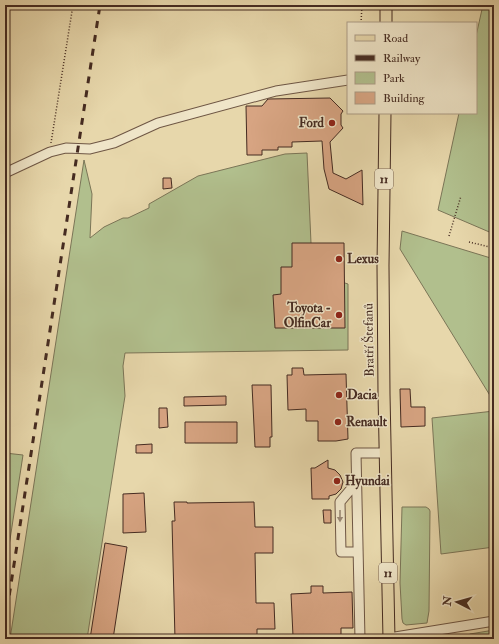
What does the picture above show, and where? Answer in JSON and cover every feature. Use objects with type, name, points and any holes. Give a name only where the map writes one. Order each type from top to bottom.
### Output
[{"type":"main road","points":[[386,5],[386,22]]},
{"type":"main road","name":"Bratří Štefanů","points":[[385,114],[383,266],[389,639]]},
{"type":"street","points":[[5,173],[50,152],[66,148],[90,149],[114,143],[158,123],[276,91],[347,80]]},
{"type":"street","points":[[360,639],[356,454],[385,453]]},
{"type":"street","points":[[356,483],[340,502],[341,552],[358,552]]},
{"type":"street","name":"Bratří Štefanů","points":[[389,639],[494,621]]},
{"type":"path","points":[[50,152],[73,5]]},
{"type":"path","points":[[362,5],[362,22]]},
{"type":"path","points":[[449,236],[461,196]]},
{"type":"path","points":[[469,242],[494,248]]},
{"type":"green space","points":[[483,5],[494,5],[494,234],[438,210],[459,114],[477,114],[477,32]]},
{"type":"green space","points":[[307,153],[311,243],[317,274],[348,284],[348,350],[125,353],[123,366],[125,396],[87,639],[10,639],[84,160],[92,194],[90,238],[104,227],[149,208],[149,204],[198,176],[285,154]]},
{"type":"green space","points":[[402,231],[494,259],[494,402],[400,249]]},
{"type":"green space","points":[[494,411],[494,547],[441,554],[432,418]]},
{"type":"green space","points":[[5,453],[23,455],[5,572]]},
{"type":"green space","points":[[402,507],[426,507],[430,511],[429,611],[427,623],[406,625],[403,623],[402,619],[400,583]]},
{"type":"green space","points":[[494,630],[494,639],[463,639],[470,634]]},
{"type":"building","points":[[330,98],[343,111],[341,114],[341,125],[343,128],[330,142],[333,173],[346,179],[362,170],[363,205],[329,189],[324,169],[322,141],[292,142],[292,147],[278,147],[278,150],[262,150],[262,155],[247,155],[246,106],[262,106],[268,99]]},
{"type":"building","points":[[163,178],[171,178],[172,188],[163,189]]},
{"type":"building","points":[[292,243],[344,243],[345,328],[275,328],[273,295],[281,294],[281,267],[292,267]]},
{"type":"building","points":[[292,368],[303,368],[304,375],[346,374],[348,439],[318,441],[318,421],[306,421],[306,409],[288,410],[287,375],[292,375]]},
{"type":"building","points":[[252,385],[271,385],[272,437],[270,437],[270,447],[255,447]]},
{"type":"building","points":[[400,389],[410,389],[411,407],[425,407],[425,426],[401,427]]},
{"type":"building","points":[[226,396],[226,405],[184,406],[184,397]]},
{"type":"building","points":[[159,408],[167,408],[168,427],[159,428]]},
{"type":"building","points":[[185,422],[237,422],[237,443],[185,443]]},
{"type":"building","points":[[152,444],[152,453],[136,453],[136,445]]},
{"type":"building","points":[[328,460],[328,468],[335,470],[340,475],[343,482],[341,489],[336,494],[329,496],[329,499],[312,499],[311,468],[315,468]]},
{"type":"building","points":[[144,493],[146,532],[123,533],[123,494]]},
{"type":"building","points":[[174,502],[254,502],[255,527],[273,527],[273,553],[255,553],[256,603],[274,603],[275,629],[257,629],[257,639],[175,639],[172,521],[175,521]]},
{"type":"building","points":[[323,510],[331,510],[331,523],[324,523]]},
{"type":"building","points":[[105,543],[127,547],[113,639],[90,639]]},
{"type":"building","points":[[311,586],[323,586],[323,593],[352,592],[353,628],[341,628],[341,635],[293,636],[291,594],[311,593]]},
{"type":"railway","points":[[5,623],[100,5]]},
{"type":"place","name":"Ford","points":[[332,123]]},
{"type":"place","name":"Lexus","points":[[339,259]]},
{"type":"place","name":"Toyota - OlfinCar","points":[[339,315]]},
{"type":"place","name":"Dacia","points":[[339,395]]},
{"type":"place","name":"Renault","points":[[338,422]]},
{"type":"place","name":"Hyundai","points":[[337,481]]}]
